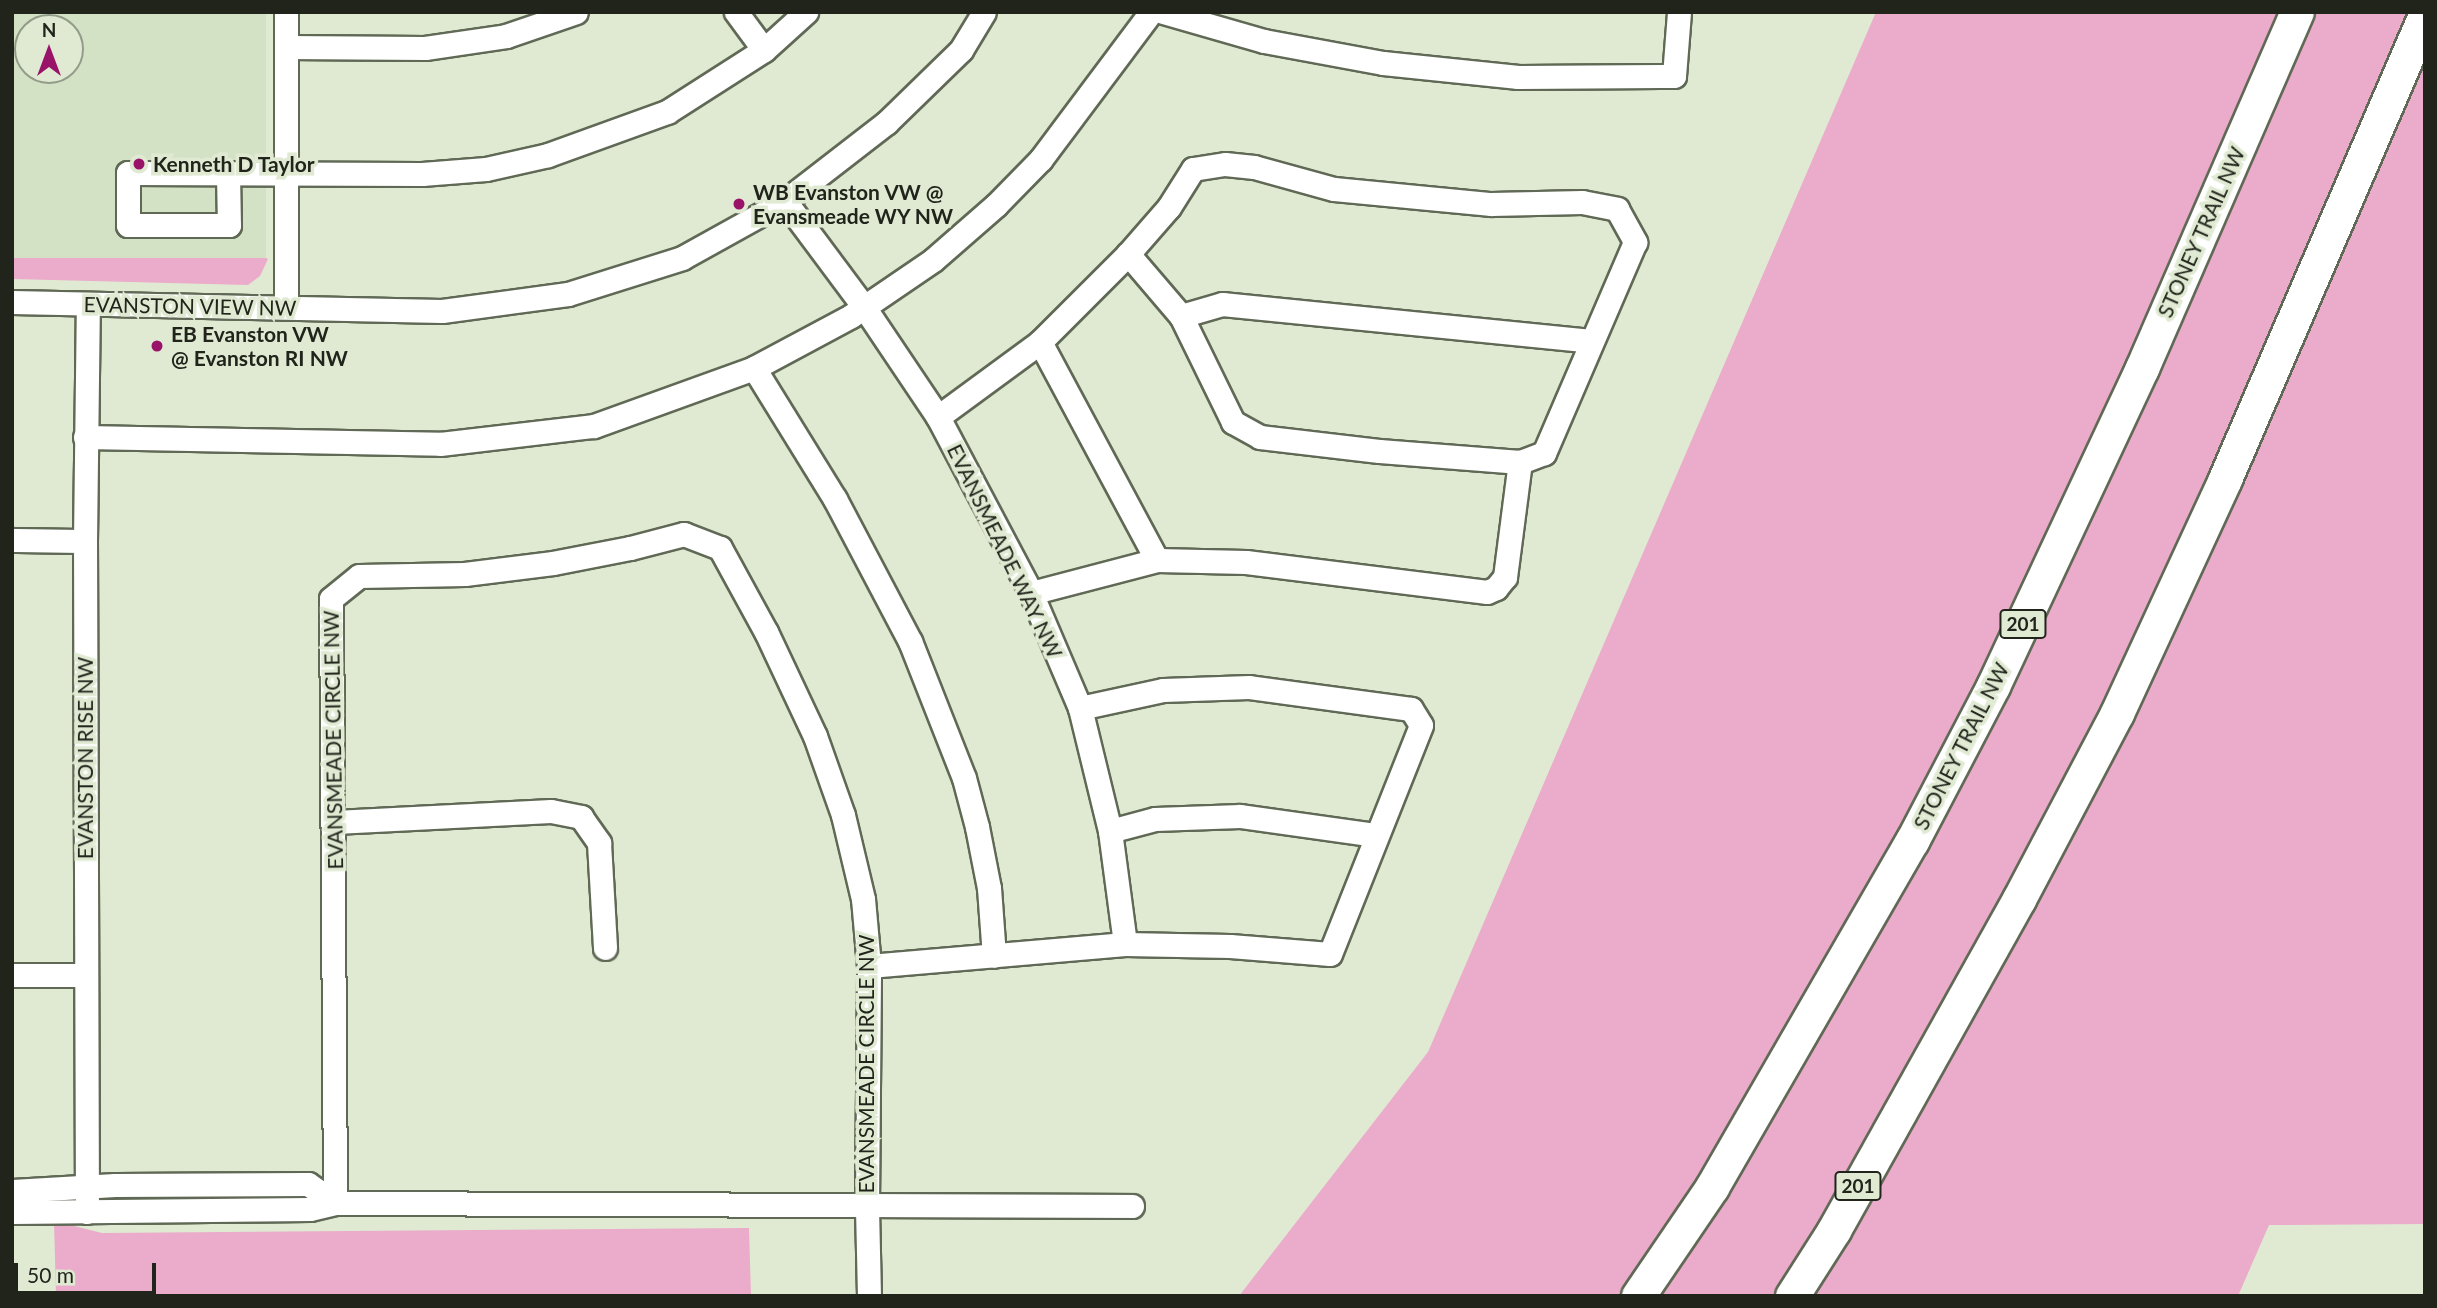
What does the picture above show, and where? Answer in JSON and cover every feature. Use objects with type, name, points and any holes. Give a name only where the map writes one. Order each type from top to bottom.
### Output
[{"type":"highway","name":"STONEY TRAIL NW","points":[[1638,1296],[1697,1209],[1912,841],[1993,685],[2142,368],[2297,12]]},
{"type":"highway","name":"201","points":[[1792,1296],[1834,1230],[2020,899],[2117,713],[2225,479],[2425,15]]},
{"type":"highway","points":[[1629,1296],[1697,1209]]},
{"type":"street","points":[[286,12],[286,307]]},
{"type":"street","points":[[286,47],[425,48],[506,36],[576,12]]},
{"type":"street","points":[[736,12],[764,50]]},
{"type":"street","points":[[228,174],[229,225],[128,225],[128,173],[422,174],[486,169],[548,155],[667,113],[764,50],[806,12]]},
{"type":"street","name":"EVANSTON VIEW NW","points":[[12,302],[442,311],[568,294],[682,258],[785,201],[886,122],[961,50],[984,12]]},
{"type":"street","points":[[85,437],[440,444],[594,426],[754,368],[864,307],[933,260],[996,205],[1041,159],[1151,12]]},
{"type":"street","points":[[1163,12],[1265,41],[1357,58],[1518,77],[1674,76],[1679,12]]},
{"type":"street","points":[[938,417],[1040,341],[1128,254],[1169,207],[1193,169],[1225,164],[1254,167],[1334,189],[1491,204],[1582,202],[1617,209],[1634,242],[1544,453],[1520,462],[1379,451],[1260,437],[1233,422],[1181,316],[1128,254]]},
{"type":"street","name":"EVANSMEADE WAY NW","points":[[785,201],[864,307],[938,417],[1031,593],[1080,708],[1110,831],[1125,944]]},
{"type":"street","name":"EVANSTON RISE NW","points":[[87,1212],[85,437],[88,304]]},
{"type":"street","points":[[1181,316],[1222,304],[1591,341]]},
{"type":"street","points":[[1040,341],[1157,560]]},
{"type":"street","points":[[754,368],[835,499],[910,641],[964,778],[989,888],[994,956]]},
{"type":"street","points":[[1031,593],[1157,560],[1246,562],[1487,592],[1496,588],[1505,578],[1520,462]]},
{"type":"street","name":"EVANSMEADE CIRCLE NW","points":[[12,1212],[310,1209],[335,1203],[867,1205],[869,966],[863,899],[849,839],[815,736],[766,632],[720,548],[684,534],[553,563],[465,574],[359,576],[331,599],[335,822],[335,1203]]},
{"type":"street","points":[[12,540],[85,541]]},
{"type":"street","points":[[869,966],[1125,944],[1230,946],[1330,954],[1421,725],[1411,709],[1249,687],[1163,690],[1080,708]]},
{"type":"street","points":[[335,822],[551,811],[581,817],[599,843],[605,948]]},
{"type":"street","points":[[1110,831],[1155,820],[1240,816],[1376,835]]},
{"type":"street","points":[[12,975],[85,975]]},
{"type":"street","points":[[12,1191],[87,1186],[308,1184],[335,1203]]},
{"type":"street","points":[[869,1296],[867,1205],[1132,1206]]},
{"type":"shaded area","name":"Kenneth D Taylor","points":[[12,12],[266,12],[266,258],[12,258]]},
{"type":"shaded area","points":[[1876,12],[2425,12],[2425,1224],[2269,1225],[2238,1296],[1239,1296],[1428,1052]]},
{"type":"shaded area","points":[[12,258],[268,259],[260,276],[248,285],[12,279]]},
{"type":"shaded area","points":[[54,1221],[102,1233],[749,1228],[751,1296],[56,1296]]},
{"type":"place","name":"Kenneth D Taylor","points":[[139,164]]},
{"type":"place","name":"WB Evanston VW @ Evansmeade WY NW","points":[[739,204]]},
{"type":"place","name":"EB Evanston VW @ Evanston RI NW","points":[[157,346]]}]
